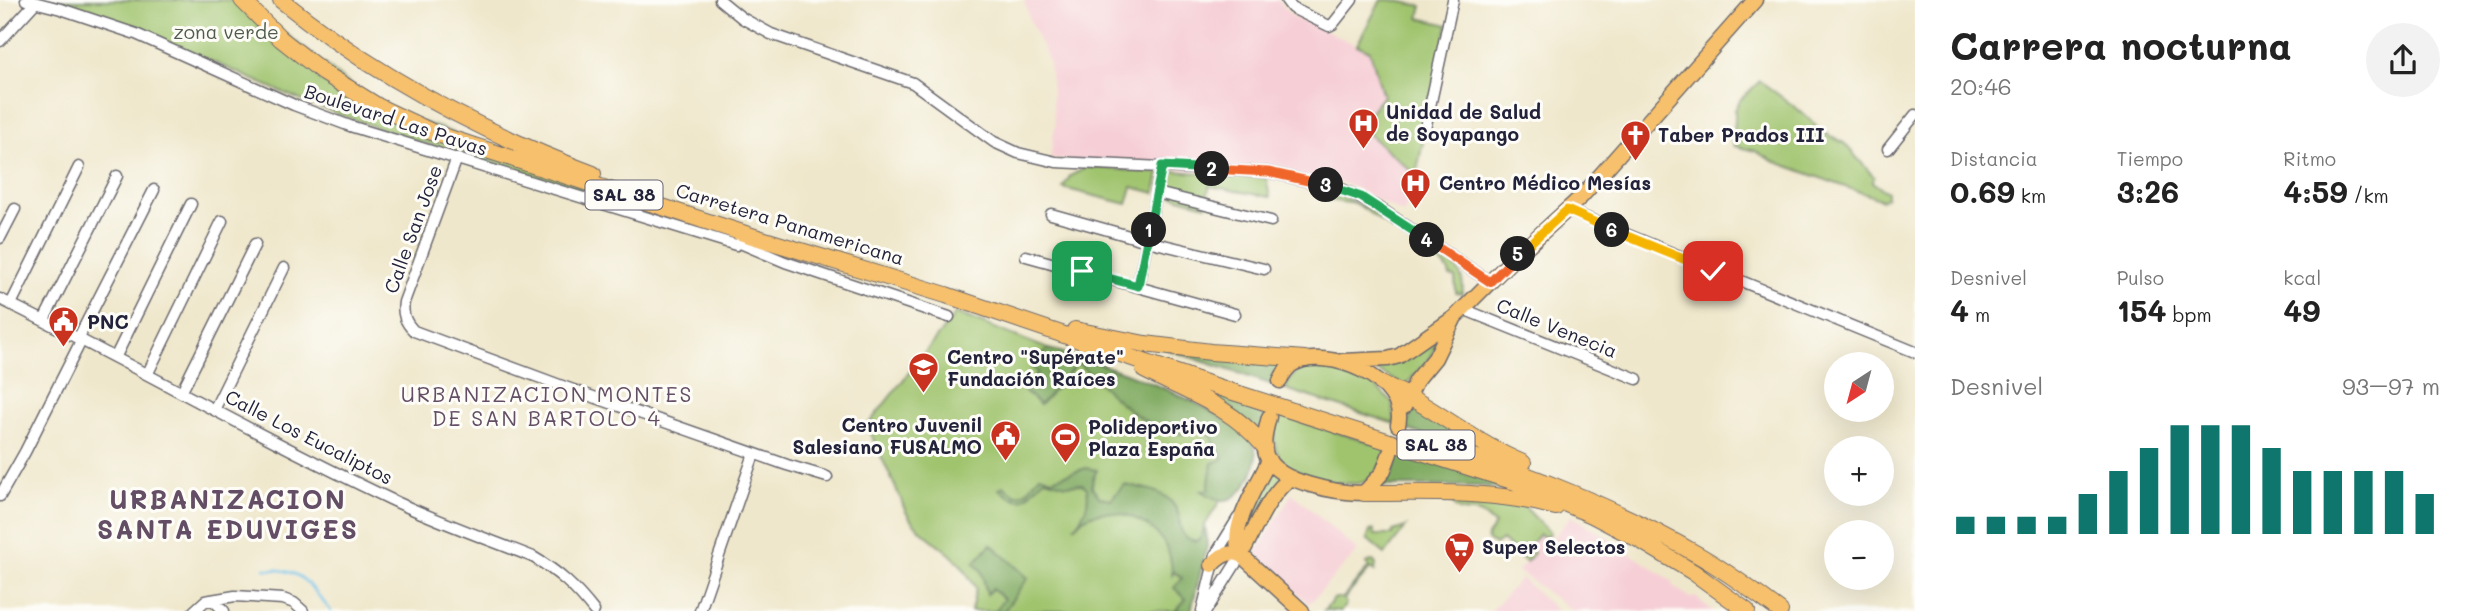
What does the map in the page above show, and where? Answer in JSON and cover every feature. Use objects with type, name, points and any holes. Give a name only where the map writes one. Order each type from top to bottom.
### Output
[{"type":"highway","name":"Carretera Panamericana","points":[[242,0],[281,40],[324,73],[408,122],[716,232],[869,270],[1038,326]]},
{"type":"highway","name":"Carretera Panamericana","points":[[281,0],[332,38],[407,87],[502,137],[610,180],[1069,328]]},
{"type":"highway","points":[[1038,326],[1128,363],[1226,410],[1250,429],[1266,453]]},
{"type":"highway","name":"SAL 38","points":[[1038,326],[1515,482],[1622,531],[1683,566],[1747,611]]},
{"type":"highway","points":[[1069,328],[1145,344],[1305,359]]},
{"type":"highway","name":"SAL 38","points":[[1069,328],[1504,466],[1596,502],[1702,557],[1780,611]]},
{"type":"highway","points":[[1382,384],[1408,394],[1511,458],[1621,508],[1680,540],[1702,557]]},
{"type":"highway","points":[[1364,493],[1462,492],[1512,498],[1563,509],[1622,531]]},
{"type":"main road","points":[[1280,381],[1286,369],[1305,359],[1342,361],[1399,356],[1459,313],[1609,166],[1755,0]]},
{"type":"main road","points":[[1342,361],[1382,384],[1395,397],[1399,421],[1408,394],[1435,358],[1459,313]]},
{"type":"main road","points":[[1269,417],[1266,453],[1238,531],[1237,544],[1241,555],[1302,611]]},
{"type":"main road","points":[[1266,453],[1281,473],[1292,478],[1339,491],[1364,493],[1383,472],[1390,453]]},
{"type":"main road","points":[[1241,555],[1275,494],[1292,478]]},
{"type":"main road","points":[[1212,565],[1221,556],[1231,553],[1241,555]]},
{"type":"street","points":[[720,0],[742,18],[772,34],[913,83],[994,142],[1018,153],[1056,162],[1268,172],[1346,191],[1378,207],[1490,282]]},
{"type":"street","points":[[1292,3],[1329,26],[1352,0]]},
{"type":"street","points":[[1426,125],[1453,0]]},
{"type":"street","name":"Boulevard Las Pavas","points":[[31,1],[136,34],[293,106],[412,146],[716,232]]},
{"type":"street","points":[[0,41],[31,1]]},
{"type":"street","points":[[1888,149],[1915,115]]},
{"type":"street","name":"Calle San Jose","points":[[457,158],[404,302],[402,312],[414,331],[754,454],[827,477]]},
{"type":"street","points":[[1138,286],[1162,166]]},
{"type":"street","points":[[5,302],[79,167]]},
{"type":"street","points":[[44,320],[117,176]]},
{"type":"street","points":[[0,496],[25,452],[154,190]]},
{"type":"street","points":[[1157,193],[1271,221]]},
{"type":"street","points":[[116,356],[191,204]]},
{"type":"street","points":[[0,238],[15,209]]},
{"type":"street","points":[[1567,210],[1915,352]]},
{"type":"street","points":[[1051,214],[1147,241],[1264,269]]},
{"type":"street","points":[[148,373],[222,221]]},
{"type":"street","points":[[746,239],[785,262],[949,317]]},
{"type":"street","points":[[182,391],[255,244]]},
{"type":"street","points":[[1026,256],[1235,314]]},
{"type":"street","points":[[215,408],[284,268]]},
{"type":"street","name":"Calle Los Eucaliptos","points":[[5,302],[81,338],[391,500],[533,557],[555,569],[575,587],[594,611]]},
{"type":"street","name":"Calle Venecia","points":[[1459,313],[1637,379]]},
{"type":"street","points":[[700,611],[754,454]]},
{"type":"street","points":[[1204,611],[1216,554],[1249,500]]},
{"type":"street","points":[[1204,611],[1241,555]]},
{"type":"street","points":[[194,611],[205,601],[234,596],[290,606],[303,611]]},
{"type":"street","points":[[214,600],[224,611]]},
{"type":"shaded area","points":[[1024,0],[1278,0],[1293,16],[1370,51],[1383,96],[1359,126],[1416,175],[1404,214],[1352,186],[1318,177],[1316,180],[1050,159],[1055,126],[1049,62]]},
{"type":"shaded area","points":[[1292,493],[1358,551],[1309,604],[1256,554]]},
{"type":"shaded area","points":[[1571,516],[1672,581],[1673,586],[1691,598],[1696,597],[1713,611],[1573,611],[1518,571],[1534,553],[1529,545],[1539,533],[1543,537],[1549,534],[1553,538]]},
{"type":"shaded area","points":[[1521,578],[1557,611],[1491,611]]},
{"type":"green space","name":"zona verde","points":[[48,0],[243,0],[379,107],[720,225],[717,234],[344,116],[300,100],[129,25]]},
{"type":"green space","points":[[1381,0],[1422,6],[1419,18],[1448,25],[1416,175],[1359,126],[1383,96],[1370,51],[1357,45]]},
{"type":"green space","points":[[1760,81],[1824,133],[1844,143],[1874,177],[1872,182],[1887,192],[1887,197],[1882,200],[1773,161],[1755,151],[1734,146],[1731,136],[1735,110],[1740,100]]},
{"type":"green space","points":[[1087,167],[1159,173],[1155,193],[1132,187],[1127,204],[1063,188],[1070,176]]},
{"type":"green space","points":[[1173,171],[1266,178],[1270,197],[1209,186],[1206,205],[1160,193],[1164,173]]},
{"type":"green space","points":[[1331,192],[1370,209],[1407,236],[1414,237],[1415,246],[1357,204],[1327,200]]},
{"type":"green space","points":[[1428,251],[1433,251],[1451,263],[1460,273],[1462,294],[1456,293],[1455,277],[1450,276],[1441,262],[1426,255]]},
{"type":"green space","name":"Polideportivo Plaza España","points":[[956,313],[1163,394],[1227,432],[1228,497],[1220,501],[1205,525],[1207,538],[1188,611],[971,611],[976,588],[960,564],[911,519],[867,426]]},
{"type":"green space","points":[[1432,339],[1436,340],[1432,355],[1405,386],[1364,364]]},
{"type":"green space","points":[[1048,349],[1126,373],[1188,399],[1237,428],[1252,443],[1255,450],[1254,469],[1244,488],[1237,495],[1221,500],[1201,491],[1208,490],[1212,463],[1223,459],[1211,436],[1193,425],[1184,434],[1154,426],[1126,408],[1078,363],[1040,405],[1023,390],[1038,372],[1031,367]]},
{"type":"green space","points":[[1166,349],[1287,362],[1276,374],[1273,385]]},
{"type":"green space","points":[[1318,365],[1339,368],[1368,380],[1392,402],[1395,424],[1286,389],[1298,371]]},
{"type":"green space","points":[[1151,370],[1266,406],[1261,435]]},
{"type":"green space","points":[[1414,402],[1508,463],[1406,429]]},
{"type":"green space","points":[[1278,414],[1387,448],[1380,466],[1372,477],[1360,483],[1337,482],[1298,471],[1282,460],[1276,449]]},
{"type":"green space","points":[[1399,451],[1532,492],[1483,486],[1382,486],[1393,472]]},
{"type":"green space","points":[[1271,467],[1284,476],[1246,538],[1241,534]]},
{"type":"green space","points":[[1086,468],[1097,470],[1092,487],[1099,497],[1111,499],[1124,485],[1158,492],[1176,508],[1181,531],[1186,538],[1195,541],[1200,539],[1205,525],[1207,546],[1191,611],[1175,611],[1186,599],[1174,588],[1182,578],[1174,572],[1172,575],[1166,547],[1146,525],[1134,518],[1109,512],[1084,519],[1074,527],[1087,504],[1087,488],[1082,484],[1066,485],[1045,479],[1021,500],[1008,496],[999,489],[1003,486],[1016,495],[1029,490],[1040,475],[1052,479]]},
{"type":"green space","points":[[1452,501],[1520,502],[1550,533],[1545,537],[1539,534],[1530,545],[1534,553],[1526,562],[1502,540],[1495,545],[1488,540],[1487,536],[1495,525],[1487,518],[1477,512],[1461,511]]},
{"type":"green space","points":[[1406,527],[1385,554],[1367,539],[1370,531],[1374,530],[1375,535],[1393,535],[1393,531]]},
{"type":"green space","points":[[991,544],[1028,578],[1004,611],[995,611],[1004,599],[992,589],[987,594],[981,570],[974,563]]},
{"type":"green space","points":[[1373,561],[1376,564],[1375,571],[1371,568],[1344,599],[1346,604],[1341,611],[1324,610],[1335,598],[1343,598],[1369,567],[1366,563]]},
{"type":"waterway","points":[[265,569],[297,575],[331,611]]},
{"type":"place","name":"Unidad de Salud de Soyapango","points":[[1363,150]]},
{"type":"place","name":"Taber Prados III","points":[[1635,162]]},
{"type":"place","name":"Centro Médico Mesías","points":[[1416,210]]},
{"type":"place","name":"PNC","points":[[64,349]]},
{"type":"place","name":"Centro \"Supérate\" Fundación Raíces","points":[[924,395]]},
{"type":"place","name":"Centro Juvenil Salesiano FUSALMO","points":[[1005,463]]},
{"type":"place","name":"Polideportivo Plaza España","points":[[1065,465]]},
{"type":"place","name":"Super Selectos","points":[[1459,574]]},
{"type":"district","name":"URBANIZACION MONTES DE SAN BARTOLO 4","points":[[547,407]]},
{"type":"district","name":"URBANIZACION SANTA EDUVIGES","points":[[228,515]]},
{"type":"route","points":[[1082,271],[1138,286],[1162,166],[1268,172],[1354,193],[1490,282],[1567,210],[1713,271]]}]
